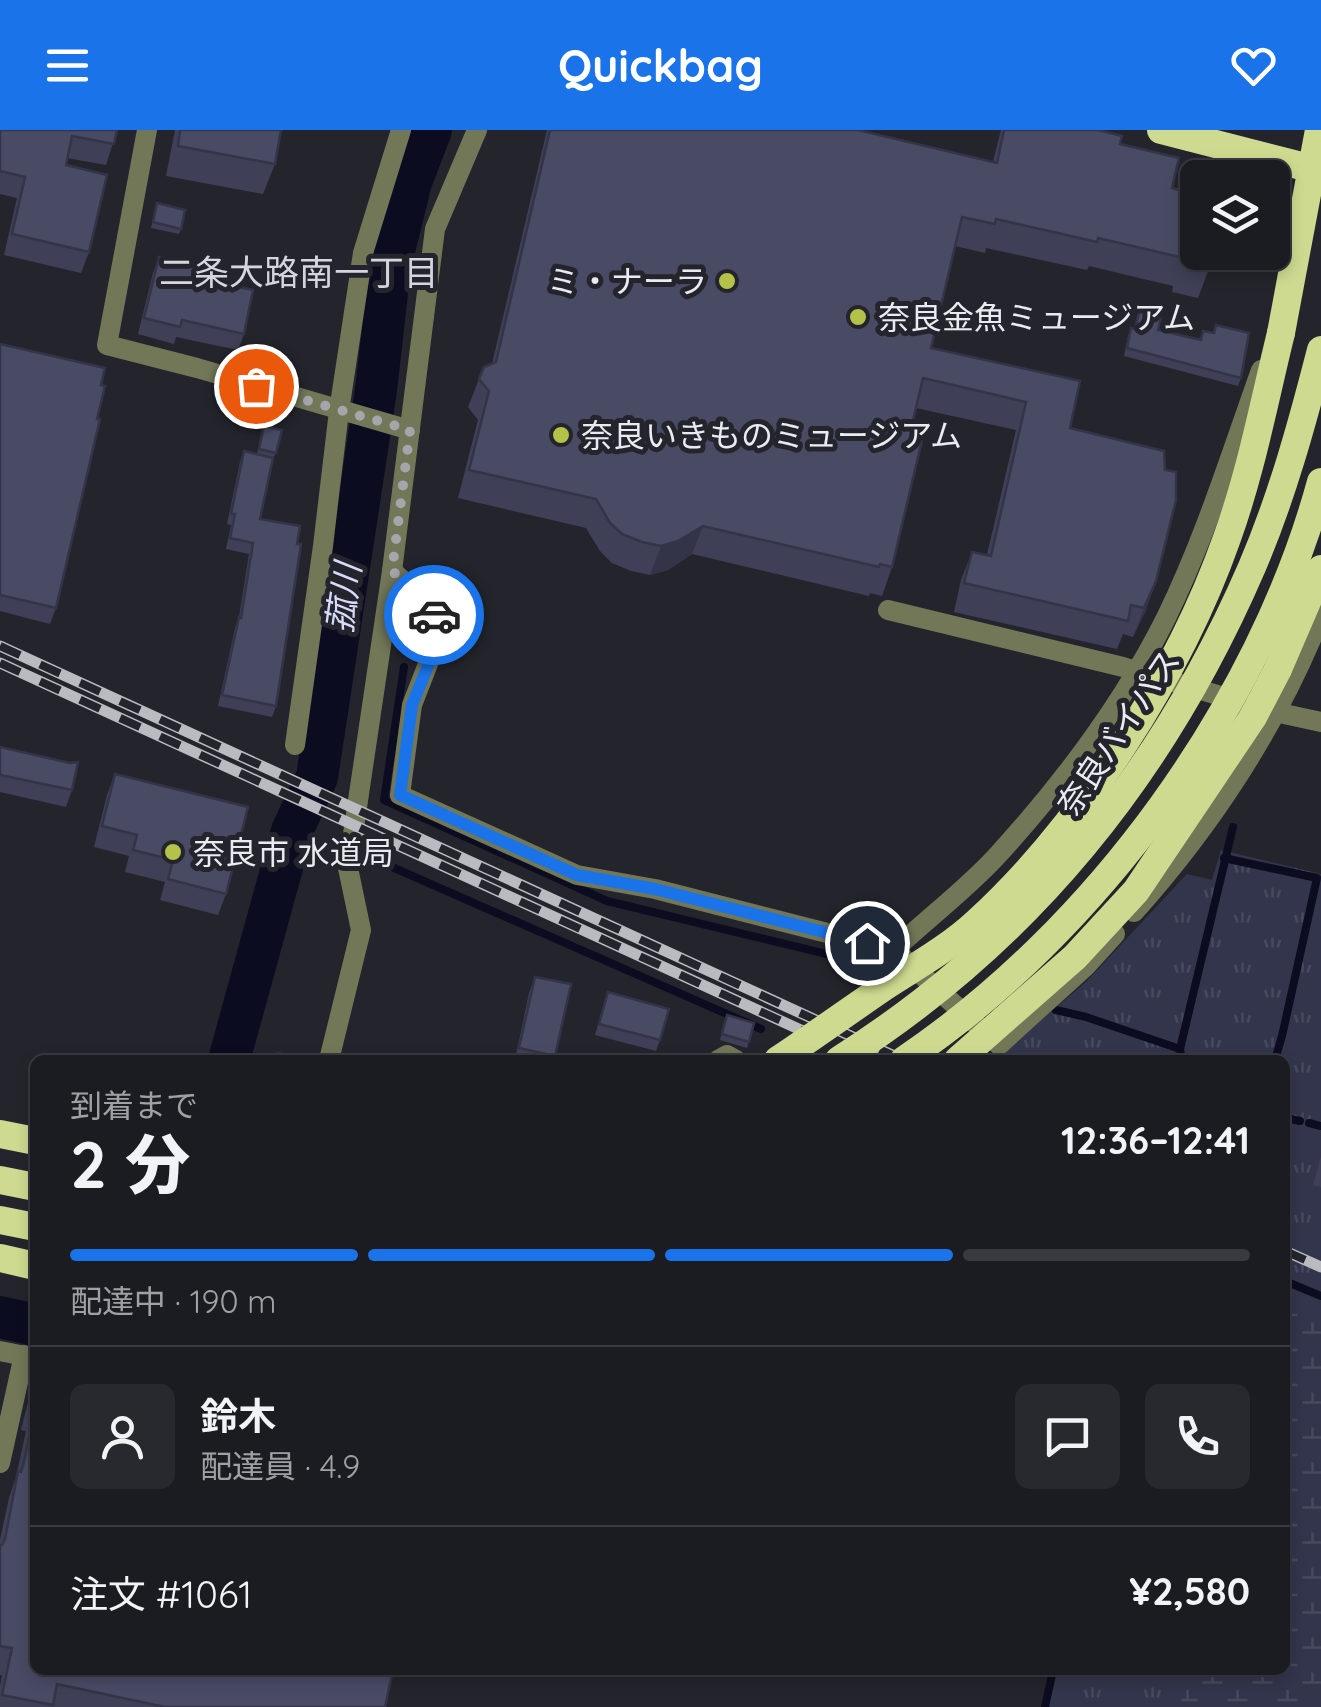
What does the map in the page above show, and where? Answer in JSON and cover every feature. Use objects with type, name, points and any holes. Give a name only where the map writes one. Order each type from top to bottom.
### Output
[{"type":"highway","points":[[1161,130],[1316,170]]},
{"type":"highway","points":[[785,1055],[936,956],[977,923],[1074,816],[1160,686],[1204,598],[1228,538],[1249,468],[1316,170],[1320,130]]},
{"type":"highway","name":"奈良バイパス","points":[[847,1055],[948,984],[1028,910],[1094,834],[1158,746],[1210,658],[1253,566],[1301,430],[1321,350]]},
{"type":"highway","points":[[911,1055],[998,988],[1071,916],[1148,824],[1207,739],[1241,678],[1277,605],[1321,482]]},
{"type":"highway","points":[[964,1055],[1074,956],[1136,892],[1253,717],[1321,569]]},
{"type":"highway","points":[[0,1134],[30,1139]]},
{"type":"highway","points":[[0,1180],[30,1187]]},
{"type":"highway","points":[[0,1220],[30,1226]]},
{"type":"highway","points":[[0,1258],[30,1265]]},
{"type":"street","points":[[147,130],[107,345],[410,430]]},
{"type":"street","points":[[295,746],[363,253],[402,130]]},
{"type":"street","points":[[329,1055],[361,930],[348,868],[392,571],[435,229],[477,130]]},
{"type":"street","points":[[894,950],[993,860],[1069,772],[1119,699],[1164,620],[1208,524],[1264,362],[1281,333]]},
{"type":"street","points":[[392,571],[422,596],[438,622],[434,651],[412,705],[400,795],[577,875],[655,889],[894,950],[999,1045],[1086,966],[1165,877],[1235,780],[1276,712],[1321,615]]},
{"type":"street","points":[[888,610],[1135,670],[1321,722]]},
{"type":"street","points":[[0,1350],[30,1357],[0,1463]]},
{"type":"green space","points":[[1221,850],[1321,874],[1321,1707],[1048,1707],[1055,1675],[1290,1675],[1290,1055],[1001,1055],[1087,981],[1187,874],[1212,880]]},
{"type":"green space","points":[[1290,1303],[1321,1314],[1321,1707],[1180,1707],[1187,1675],[1290,1675]]},
{"type":"building","points":[[0,130],[117,130],[114,144],[72,136],[66,165],[107,175],[89,252],[12,234],[25,177],[0,171]]},
{"type":"building","points":[[180,130],[281,130],[275,164],[178,146]]},
{"type":"building","name":"ミ・ナーラ","points":[[550,130],[858,130],[997,163],[1004,130],[1098,130],[1122,136],[1120,144],[1179,158],[1172,188],[1180,190],[1180,257],[996,219],[995,224],[962,217],[931,348],[1080,381],[1070,428],[1164,451],[1165,470],[1176,472],[1176,500],[1156,581],[1144,608],[1131,605],[1128,621],[964,583],[972,552],[991,556],[1026,402],[923,378],[911,429],[924,432],[892,567],[879,567],[703,526],[661,546],[642,542],[622,534],[610,523],[596,499],[469,470],[489,391],[479,379],[484,367],[496,362]]},
{"type":"building","points":[[157,203],[185,210],[181,229],[153,222]]},
{"type":"building","points":[[159,257],[196,267],[193,277],[253,290],[244,334],[182,320],[180,327],[144,318]]},
{"type":"building","points":[[1140,308],[1162,313],[1158,330],[1201,340],[1203,331],[1214,333],[1216,325],[1249,333],[1241,378],[1127,348]]},
{"type":"building","points":[[0,344],[105,368],[100,419],[56,608],[0,595]]},
{"type":"building","points":[[264,426],[282,430],[276,453],[259,449]]},
{"type":"building","points":[[244,451],[273,458],[260,519],[300,526],[297,544],[301,544],[276,706],[222,695],[241,618],[253,543],[230,538]]},
{"type":"building","points":[[0,747],[78,762],[72,790],[0,775]]},
{"type":"building","name":"奈良市 水道局","points":[[115,774],[248,807],[226,894],[168,879],[173,860],[133,850],[137,835],[102,826]]},
{"type":"building","points":[[535,977],[571,984],[555,1055],[519,1048]]},
{"type":"building","points":[[608,992],[669,1009],[660,1040],[599,1024]]},
{"type":"building","points":[[727,1015],[754,1023],[749,1042],[722,1034]]},
{"type":"building","points":[[30,1431],[30,1675],[392,1675],[385,1707],[165,1707],[57,1684],[53,1705],[2,1695],[12,1648],[0,1646],[0,1545],[5,1539],[18,1471],[21,1472]]},
{"type":"waterway","name":"菰川","points":[[230,1055],[292,831],[317,777],[376,390],[390,267],[411,182],[431,130]]},
{"type":"waterway","points":[[404,667],[384,800],[607,901],[897,971]]},
{"type":"waterway","points":[[1181,1055],[1233,827]]},
{"type":"waterway","points":[[1224,858],[1317,878],[1276,1055]]},
{"type":"waterway","points":[[392,867],[761,1029]]},
{"type":"waterway","points":[[1056,1010],[1180,1049]]},
{"type":"waterway","points":[[1290,1119],[1300,1121]]},
{"type":"waterway","points":[[1309,1123],[1321,1126]]},
{"type":"waterway","points":[[1290,1283],[1321,1296]]},
{"type":"waterway","name":"菰川","points":[[0,1317],[30,1324]]},
{"type":"waterway","points":[[1045,1707],[1052,1675]]},
{"type":"railway","points":[[0,646],[892,1055]]},
{"type":"railway","points":[[0,663],[803,1031]]},
{"type":"railway","points":[[1290,1253],[1321,1267]]},
{"type":"way so far","points":[[256,386],[410,430],[392,571],[422,596],[434,615]]},
{"type":"place","name":"ミ・ナーラ","points":[[727,281]]},
{"type":"place","name":"奈良金魚ミュージアム","points":[[858,317]]},
{"type":"place","name":"奈良いきものミュージアム","points":[[561,435]]},
{"type":"place","name":"奈良市 水道局","points":[[173,852]]},
{"type":"district","name":"二条大路南一丁目","points":[[299,272]]},
{"type":"route","points":[[434,615],[438,622],[434,651],[412,705],[400,795],[577,875],[655,889],[867,943]]}]
